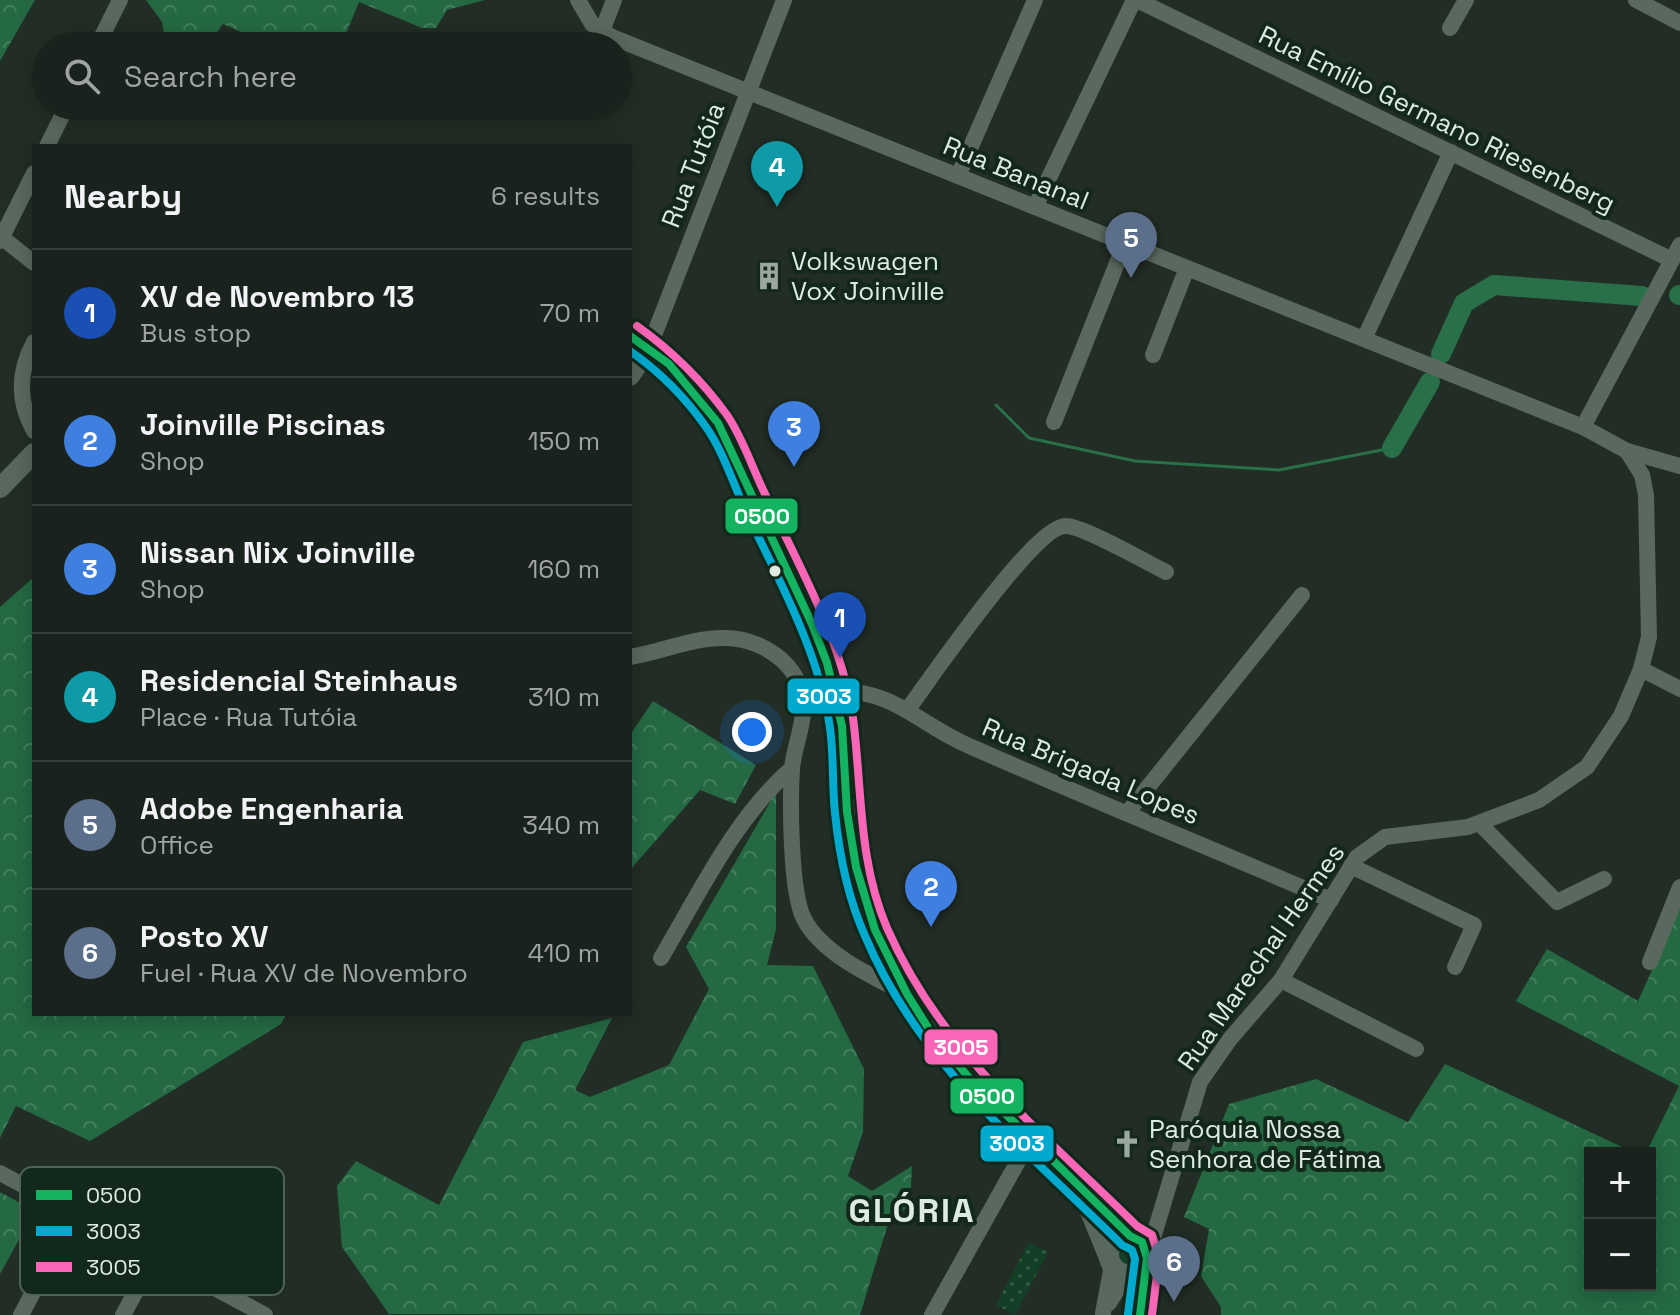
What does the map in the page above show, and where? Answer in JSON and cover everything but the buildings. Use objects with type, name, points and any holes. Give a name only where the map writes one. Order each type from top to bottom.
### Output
[{"type":"main road","points":[[632,337],[649,348],[688,384],[718,423],[812,624],[835,690],[842,726],[847,812],[856,867],[875,930],[907,994],[950,1057],[1030,1140],[1145,1247],[1128,1265]]},
{"type":"main road","points":[[632,373],[649,348]]},
{"type":"main road","points":[[0,488],[32,455]]},
{"type":"main road","points":[[1077,1185],[1104,1238],[1128,1265]]},
{"type":"main road","points":[[1132,1237],[1115,1242],[1128,1265],[1138,1315]]},
{"type":"street","points":[[104,32],[120,0]]},
{"type":"street","name":"Rua Bananal","points":[[578,0],[585,14],[602,31]]},
{"type":"street","points":[[602,31],[614,0]]},
{"type":"street","name":"Rua Tutóia","points":[[649,348],[784,0]]},
{"type":"street","points":[[958,176],[1035,0]]},
{"type":"street","points":[[1035,207],[1136,0]]},
{"type":"street","name":"Rua Emílio Germano Riesenberg","points":[[1136,0],[1451,152],[1676,252]]},
{"type":"street","points":[[1450,28],[1466,0]]},
{"type":"street","points":[[1636,0],[1680,23]]},
{"type":"street","name":"Rua Bananal","points":[[632,43],[1583,427]]},
{"type":"street","points":[[48,144],[60,120]]},
{"type":"street","points":[[1364,339],[1451,152]]},
{"type":"street","points":[[32,177],[1,238],[32,261]]},
{"type":"street","points":[[1054,422],[1125,243]]},
{"type":"street","points":[[1676,252],[1583,427],[1627,451],[1680,466]]},
{"type":"street","points":[[1153,355],[1187,268]]},
{"type":"street","points":[[32,347],[22,373],[21,388],[23,404],[32,426]]},
{"type":"street","name":"Rua Marechal Hermes","points":[[1102,1314],[1164,1203],[1200,1082],[1230,1039],[1281,980],[1351,866],[1370,844],[1385,837],[1480,824],[1551,794],[1587,767],[1621,716],[1641,669],[1650,625],[1646,495],[1642,475],[1627,451]]},
{"type":"street","points":[[908,709],[1024,555],[1052,530],[1071,526],[1166,572]]},
{"type":"street","points":[[1128,812],[1302,595]]},
{"type":"street","points":[[632,657],[707,638],[728,638],[762,646],[790,667],[803,696],[803,713],[792,768],[795,883],[803,919],[831,947],[877,979],[907,994]]},
{"type":"street","points":[[1641,669],[1680,689]]},
{"type":"street","name":"Rua Brigada Lopes","points":[[835,690],[881,696],[963,743],[1331,900]]},
{"type":"street","points":[[661,958],[746,816],[767,790],[792,768]]},
{"type":"street","points":[[1480,824],[1557,902],[1604,879]]},
{"type":"street","points":[[1351,866],[1474,925],[1455,967]]},
{"type":"street","points":[[1650,962],[1680,887]]},
{"type":"street","points":[[1281,980],[1416,1049]]},
{"type":"street","points":[[932,1315],[1030,1140]]},
{"type":"street","points":[[0,1173],[20,1184]]},
{"type":"street","name":"Rua Marechal Hermes","points":[[1132,1237],[1164,1203]]},
{"type":"street","points":[[21,1315],[32,1295]]},
{"type":"street","points":[[123,1315],[134,1295]]},
{"type":"street","points":[[228,1295],[265,1315]]},
{"type":"green space","points":[[0,0],[35,0],[0,61]]},
{"type":"green space","points":[[146,0],[485,0],[447,10],[436,28],[422,28],[359,2],[347,32],[241,32],[223,24],[217,32],[164,32],[162,22]]},
{"type":"green space","points":[[32,579],[32,1016],[285,1016],[281,1024],[90,1141],[16,1106],[0,1138],[0,607]]},
{"type":"green space","points":[[653,701],[756,765],[735,804],[700,790],[632,868],[632,732]]},
{"type":"green space","points":[[776,792],[776,929],[767,965],[813,966],[864,1069],[863,1132],[848,1176],[872,1191],[912,1166],[910,1204],[887,1227],[860,1315],[389,1314],[342,1247],[337,1186],[356,1161],[439,1205],[523,1042],[612,1018],[575,1090],[590,1097],[669,1065],[709,989],[686,947]]},
{"type":"green space","points":[[1680,908],[1680,1315],[1221,1315],[1221,1307],[1201,1276],[1209,1229],[1184,1217],[1229,1104],[1316,1079],[1408,1122],[1445,1064],[1622,1147],[1584,1147],[1584,1291],[1656,1291],[1656,1147],[1649,1147],[1679,1086],[1516,1001],[1547,949],[1638,1001]]},
{"type":"green space","points":[[0,1192],[20,1203],[20,1238],[0,1274]]},
{"type":"green space","points":[[1029,1242],[1048,1252],[1015,1315],[996,1305]]},
{"type":"green space","points":[[1124,1244],[1132,1244],[1138,1254],[1132,1264],[1124,1264],[1118,1258],[1118,1250]]},
{"type":"waterway","points":[[1441,354],[1464,303],[1494,285],[1642,296]]},
{"type":"waterway","points":[[1392,448],[1430,382]]},
{"type":"waterway","points":[[996,405],[1029,438],[1135,461],[1279,470],[1392,448]]},
{"type":"transit line","name":"3005","points":[[637,326],[685,366],[733,424],[819,608],[849,696],[871,879],[887,928],[910,973],[936,1014],[997,1089],[1137,1226],[1152,1235],[1159,1258],[1152,1315]]},
{"type":"transit line","name":"0500","points":[[632,337],[669,364],[718,423],[812,624],[827,663],[842,726],[847,812],[856,867],[875,930],[907,994],[932,1034],[971,1080],[1130,1236],[1142,1242],[1147,1258],[1140,1315]]},
{"type":"transit line","name":"3003","points":[[632,353],[671,386],[712,436],[807,643],[825,699],[830,728],[835,813],[845,875],[865,936],[888,982],[914,1025],[977,1102],[1122,1245],[1132,1250],[1135,1259],[1128,1314]]},
{"type":"place","name":"Residencial Steinhaus","points":[[777,207]]},
{"type":"place","name":"Volkswagen Vox Joinville","points":[[769,276]]},
{"type":"place","name":"Adobe Engenharia","points":[[1131,278]]},
{"type":"place","name":"Nissan Nix Joinville","points":[[794,467]]},
{"type":"place","name":"XV de Novembro 13","points":[[840,658]]},
{"type":"place","name":"Joinville Piscinas","points":[[931,927]]},
{"type":"place","name":"Paróquia Nossa Senhora de Fátima","points":[[1127,1144]]},
{"type":"place","name":"Posto XV","points":[[1174,1302]]},
{"type":"district","name":"GLÓRIA","points":[[912,1210]]}]
